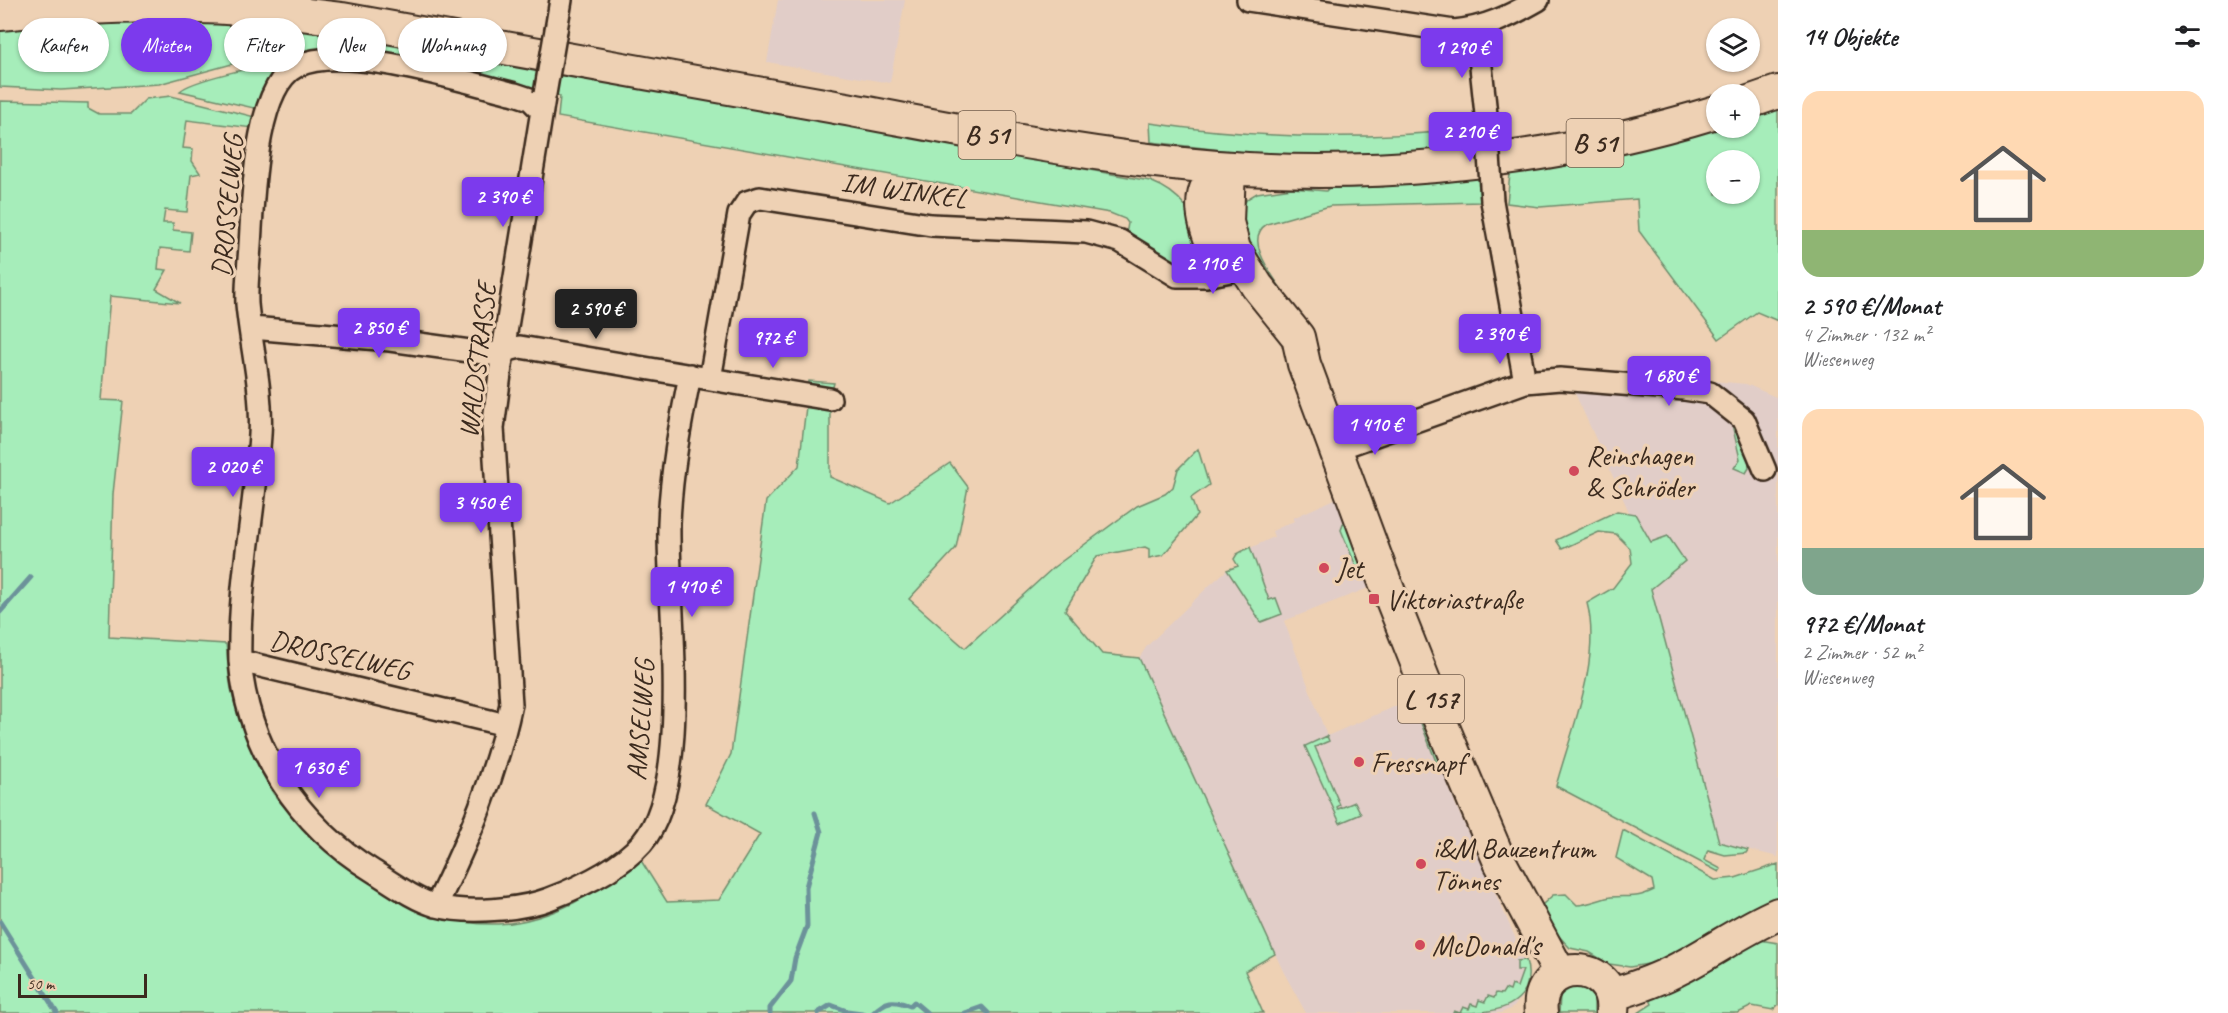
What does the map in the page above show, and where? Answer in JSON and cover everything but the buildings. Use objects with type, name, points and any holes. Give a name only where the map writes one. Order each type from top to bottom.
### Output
[{"type":"main road","name":"B 51","points":[[0,14],[155,4],[295,13],[1023,141],[1156,161],[1229,168],[1291,170],[1392,168],[1473,162],[1580,146],[1666,127],[1706,115]]},
{"type":"main road","points":[[1760,98],[1778,92]]},
{"type":"main road","points":[[1156,161],[1184,187],[1204,219]]},
{"type":"main road","name":"L 157","points":[[1236,270],[1234,249],[1228,228],[1229,168],[1220,171],[1206,186],[1203,204],[1204,219],[1214,247],[1236,270],[1284,345],[1305,364],[1380,572],[1484,825],[1527,915],[1560,974]]},
{"type":"main road","points":[[1541,1013],[1542,993],[1546,985],[1560,974],[1578,970],[1594,975],[1602,980],[1611,1004],[1778,914]]},
{"type":"street","name":"WALDSTRASSE","points":[[507,725],[511,693],[493,428],[502,351],[561,0]]},
{"type":"street","points":[[1248,0],[1454,31],[1477,29],[1502,20],[1538,0]]},
{"type":"street","points":[[1477,29],[1492,201],[1525,382]]},
{"type":"street","name":"DROSSELWEG","points":[[507,725],[240,661],[247,551],[260,432],[252,328],[247,303],[257,151],[274,93],[287,73],[297,66],[327,60],[402,67],[544,103]]},
{"type":"street","name":"IM WINKEL","points":[[700,377],[739,214],[747,202],[760,198],[942,227],[1086,232],[1129,245],[1154,264],[1177,276],[1191,278],[1236,270]]},
{"type":"street","points":[[252,328],[390,340],[491,354],[520,347],[830,399]]},
{"type":"street","name":"AMSELWEG","points":[[240,661],[246,700],[258,737],[282,787],[319,828],[358,862],[399,888],[436,906],[490,910],[532,905],[574,889],[612,867],[642,843],[660,813],[675,715],[669,528],[670,485],[700,377]]},
{"type":"street","points":[[1336,449],[1525,382],[1560,379],[1710,393],[1744,420],[1765,470]]},
{"type":"street","points":[[436,906],[471,834],[507,725]]},
{"type":"shaded area","points":[[778,0],[905,0],[890,83],[767,62]]},
{"type":"shaded area","points":[[1563,367],[1746,384],[1778,398],[1778,857],[1719,842],[1651,589],[1651,560]]},
{"type":"shaded area","points":[[1337,498],[1371,587],[1284,621],[1327,736],[1414,698],[1457,808],[1528,966],[1528,982],[1524,993],[1514,1007],[1501,1013],[1306,1013],[1283,971],[1139,658],[1147,646],[1211,584],[1227,570],[1238,566],[1234,559],[1237,554],[1274,537],[1272,531],[1294,521],[1293,518]]},
{"type":"green space","points":[[109,18],[121,19],[121,72],[203,72],[159,84],[61,90],[0,87],[0,28],[18,26],[18,72],[109,72]]},
{"type":"green space","points":[[212,23],[224,23],[224,66],[212,69]]},
{"type":"green space","points":[[305,27],[317,28],[317,55],[305,55]]},
{"type":"green space","points":[[386,41],[398,43],[398,59],[386,58]]},
{"type":"green space","points":[[507,63],[1150,181],[1174,194],[1182,202],[1194,220],[1209,256],[1205,267],[1181,269],[1126,235],[1128,223],[1125,219],[1110,213],[558,117],[560,96],[456,72],[507,72]]},
{"type":"green space","points":[[234,72],[280,72],[258,109],[180,91]]},
{"type":"green space","points":[[171,96],[255,117],[253,128],[187,120],[183,148],[193,149],[192,161],[200,173],[191,175],[187,212],[165,210],[163,223],[173,223],[173,230],[191,232],[189,251],[160,248],[158,269],[167,270],[156,289],[180,303],[110,296],[101,400],[123,401],[113,494],[109,637],[226,644],[235,705],[243,731],[259,767],[278,800],[332,855],[357,874],[411,905],[440,916],[469,922],[498,924],[517,922],[555,911],[592,893],[640,859],[667,902],[719,900],[760,834],[706,804],[731,754],[766,501],[799,466],[809,381],[834,383],[830,399],[830,477],[890,503],[950,463],[968,487],[956,548],[909,599],[965,648],[1054,567],[1137,506],[1165,494],[1173,487],[1178,469],[1198,449],[1209,485],[1191,498],[1197,515],[1163,555],[1149,558],[1149,549],[1145,547],[1097,556],[1065,610],[1102,654],[1139,658],[1275,954],[1245,971],[1263,1013],[0,1013],[0,101],[88,103],[88,108],[99,114],[131,114],[146,99]]},
{"type":"green space","points":[[1778,108],[1778,321],[1757,312],[1719,339],[1639,231],[1637,199],[1540,207],[1507,203],[1510,174],[1609,156],[1706,131],[1706,138],[1760,138],[1760,114]]},
{"type":"green space","points":[[1150,123],[1231,132],[1312,136],[1393,135],[1474,129],[1475,149],[1402,154],[1257,154],[1151,142]]},
{"type":"green space","points":[[1478,177],[1480,202],[1330,206],[1267,224],[1261,230],[1258,246],[1265,264],[1280,287],[1276,289],[1246,249],[1241,209],[1247,199],[1257,193],[1292,188],[1326,191],[1329,188],[1378,187]]},
{"type":"green space","points":[[1731,420],[1742,436],[1748,456],[1749,468],[1746,473],[1734,468],[1740,459]]},
{"type":"green space","points":[[1617,511],[1635,514],[1651,542],[1668,536],[1685,561],[1651,589],[1719,842],[1748,850],[1746,853],[1725,855],[1708,850],[1704,860],[1721,869],[1719,872],[1556,786],[1588,671],[1591,625],[1587,603],[1613,588],[1632,563],[1630,548],[1616,534],[1599,532],[1562,549],[1556,540]]},
{"type":"green space","points":[[1345,519],[1364,568],[1362,570],[1356,566],[1341,530]]},
{"type":"green space","points":[[1250,547],[1269,600],[1276,598],[1282,614],[1261,622],[1227,570],[1238,566],[1234,559],[1237,554]]},
{"type":"green space","points":[[1414,698],[1440,763],[1437,764],[1417,713],[1405,717],[1400,705]]},
{"type":"green space","points":[[1327,736],[1329,741],[1315,747],[1340,805],[1337,807],[1338,809],[1355,802],[1361,814],[1340,823],[1305,746]]},
{"type":"green space","points":[[1623,830],[1715,880],[1735,878],[1778,864],[1778,898],[1715,928],[1660,962],[1630,967],[1609,964],[1589,952],[1570,948],[1557,934],[1542,905],[1553,895],[1566,894],[1577,905],[1611,897],[1636,896],[1654,890],[1652,880],[1616,858]]},
{"type":"green space","points":[[1753,939],[1778,943],[1778,1005],[1773,1010],[1752,1006],[1738,1013],[1638,1013],[1652,1004],[1649,997]]},
{"type":"green space","points":[[1526,960],[1528,981],[1521,996],[1505,1007],[1495,1010],[1460,1013],[1463,1007],[1469,1009],[1471,1004],[1477,1006],[1479,1000],[1485,1002],[1488,996],[1494,998],[1496,993],[1502,994],[1505,989],[1510,991],[1512,985],[1517,987],[1523,970],[1517,970],[1517,961]]},
{"type":"green space","points":[[1571,988],[1584,988],[1594,998],[1594,1013],[1559,1013],[1560,995]]},
{"type":"waterway","points":[[0,612],[31,577]]},
{"type":"waterway","points":[[770,1013],[770,1008],[791,981],[795,958],[807,926],[806,887],[821,832],[815,813]]},
{"type":"waterway","points":[[0,922],[57,1013]]},
{"type":"waterway","points":[[873,1013],[882,1005],[890,1002],[910,1006],[914,1002],[927,1013]]},
{"type":"waterway","points":[[818,1013],[831,1005],[847,1011],[862,1013]]},
{"type":"waterway","points":[[965,1013],[982,1007],[988,1013]]},
{"type":"place","name":"Reinshagen & Schröder","points":[[1574,471]]},
{"type":"place","name":"Jet","points":[[1324,568]]},
{"type":"place","name":"Viktoriastraße","points":[[1374,599]]},
{"type":"place","name":"Fressnapf","points":[[1359,762]]},
{"type":"place","name":"i&M Bauzentrum Tönnes","points":[[1421,864]]},
{"type":"place","name":"McDonald's","points":[[1420,945]]}]
